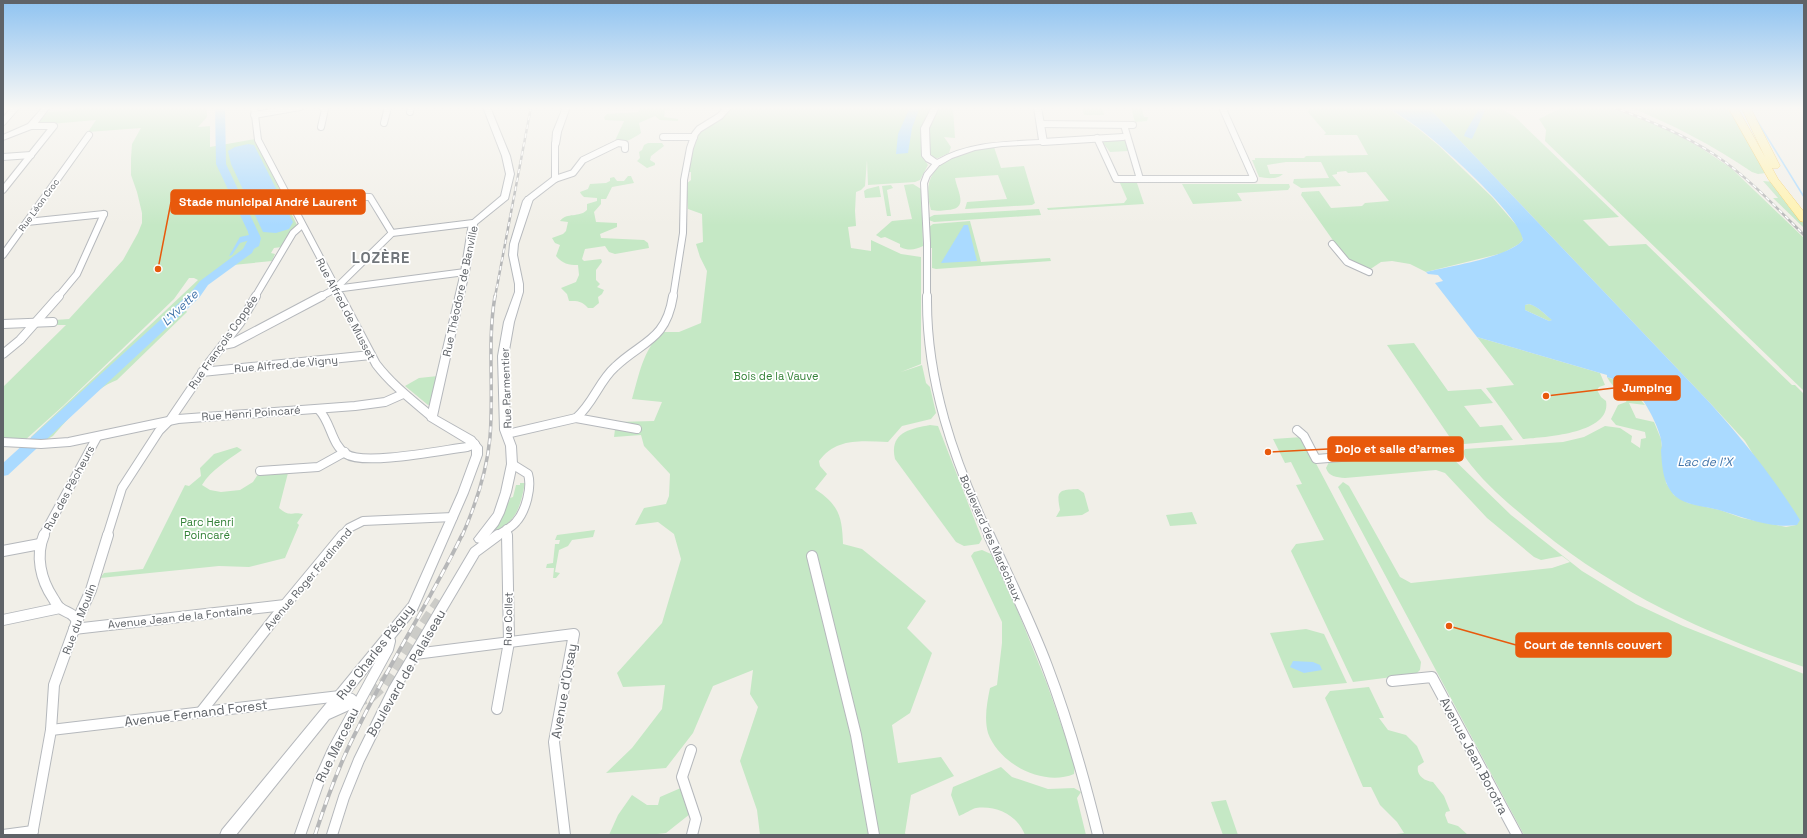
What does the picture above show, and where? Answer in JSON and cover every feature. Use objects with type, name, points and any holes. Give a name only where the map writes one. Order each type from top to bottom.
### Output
[{"type":"main road","points":[[1754,146],[1774,180],[1802,217]]},
{"type":"main road","points":[[1765,146],[1802,217]]},
{"type":"street","points":[[3,190],[38,146]]},
{"type":"street","name":"Rue Léon Croc","points":[[3,255],[81,146]]},
{"type":"street","name":"Rue Alfred de Musset","points":[[261,146],[335,289],[371,355],[385,376],[403,394],[432,417],[475,444]]},
{"type":"street","name":"Rue Théodore de Banville","points":[[432,417],[465,272],[473,223],[505,197],[510,174],[502,146]]},
{"type":"street","points":[[555,146],[555,179]]},
{"type":"street","points":[[529,199],[555,179],[573,173],[583,160],[612,146]]},
{"type":"street","points":[[508,437],[576,418],[583,412],[614,367],[650,341],[667,319],[672,303],[683,232],[684,174],[692,146]]},
{"type":"street","points":[[926,146],[926,156],[937,163]]},
{"type":"street","name":"Boulevard des Maréchaux","points":[[976,146],[953,153],[937,163],[927,175],[924,183],[927,250],[926,301],[930,350],[944,420],[972,499],[1024,612],[1047,668],[1082,772],[1098,835]]},
{"type":"street","points":[[1101,146],[1116,179],[1254,179],[1236,146]]},
{"type":"street","points":[[1130,146],[1140,179]]},
{"type":"street","points":[[3,157],[31,155]]},
{"type":"street","points":[[287,196],[370,197],[392,234]]},
{"type":"street","name":"Rue Parmentier","points":[[480,539],[494,522],[499,513],[506,492],[512,464],[511,446],[505,430],[503,356],[509,322],[519,292],[519,284],[513,255],[514,244],[529,199]]},
{"type":"street","points":[[3,354],[20,340],[77,274],[104,214],[27,222]]},
{"type":"street","points":[[223,345],[233,343],[335,289],[392,234],[473,223]]},
{"type":"street","name":"Rue François Coppée","points":[[170,420],[202,372],[223,345],[251,304],[292,233],[302,225]]},
{"type":"street","points":[[1332,244],[1347,262],[1369,272]]},
{"type":"street","points":[[335,289],[465,272]]},
{"type":"street","points":[[3,324],[53,322]]},
{"type":"street","name":"Rue Alfred de Vigny","points":[[202,372],[371,355]]},
{"type":"street","name":"Rue Henri Poincaré","points":[[3,442],[41,444],[70,442],[170,420],[303,409],[319,410],[388,402],[400,397],[403,394]]},
{"type":"street","points":[[319,410],[324,414],[331,432],[344,452],[353,457],[375,458],[467,447],[475,444]]},
{"type":"street","points":[[576,418],[637,429]]},
{"type":"street","name":"Rue du Moulin","points":[[33,833],[51,730],[54,685],[93,584],[122,488],[159,431],[170,420]]},
{"type":"street","points":[[1297,430],[1304,436],[1316,459],[1454,448]]},
{"type":"street","name":"Rue des Pêcheurs","points":[[76,625],[73,614],[60,608],[46,587],[40,564],[40,544],[48,524],[97,436]]},
{"type":"street","name":"Rue Charles Péguy","points":[[227,835],[327,714],[413,606],[453,517],[477,455],[478,451],[475,444]]},
{"type":"street","points":[[260,471],[318,467],[344,452]]},
{"type":"street","name":"Boulevard de Palaiseau","points":[[332,835],[341,803],[374,726],[396,683],[415,654],[475,552],[517,521],[521,515],[530,481],[525,471],[512,464]]},
{"type":"street","name":"Avenue Roger Ferdinand","points":[[201,712],[285,605],[349,528],[363,521],[453,517]]},
{"type":"street","name":"Rue Collet","points":[[497,708],[509,642],[507,529]]},
{"type":"street","points":[[3,551],[40,544]]},
{"type":"street","points":[[812,556],[830,624],[856,735],[874,835]]},
{"type":"street","name":"Avenue Jean de la Fontaine","points":[[76,625],[285,605]]},
{"type":"street","points":[[3,620],[60,608]]},
{"type":"street","name":"Avenue d'Orsay","points":[[415,654],[574,634],[567,680],[554,742],[565,835]]},
{"type":"street","name":"Rue Marceau","points":[[300,835],[319,781],[333,750],[361,696],[388,649],[390,641],[388,637]]},
{"type":"street","name":"Avenue Jean Borotra","points":[[1392,681],[1432,677],[1517,835]]},
{"type":"street","name":"Avenue Fernand Forest","points":[[51,730],[340,696]]},
{"type":"street","points":[[691,750],[682,777],[696,819],[692,835]]},
{"type":"street","points":[[3,835],[33,833]]},
{"type":"green space","points":[[132,146],[258,146],[297,225],[282,247],[274,248],[271,253],[275,254],[272,261],[233,265],[206,284],[189,302],[190,304],[185,309],[187,312],[117,380],[99,390],[82,404],[53,436],[44,441],[31,440],[31,437],[198,280],[189,278],[174,299],[63,406],[24,441],[3,439],[3,387],[66,325],[51,325],[55,320],[69,319],[123,260],[138,233],[142,223],[142,213],[131,175]]},
{"type":"green space","points":[[644,146],[664,146],[651,156],[650,160],[655,163],[655,165],[647,168],[637,161],[640,158],[639,152]]},
{"type":"green space","name":"Bois de la Vauve","points":[[692,146],[922,146],[922,156],[928,165],[920,180],[915,182],[868,185],[867,160],[865,186],[856,192],[856,226],[848,227],[851,248],[871,251],[871,240],[901,254],[921,257],[921,364],[901,372],[922,365],[926,383],[930,387],[936,413],[931,419],[902,426],[888,442],[850,442],[833,448],[819,461],[820,466],[827,474],[815,489],[829,500],[838,512],[842,526],[843,544],[862,549],[926,601],[907,628],[932,653],[910,713],[892,725],[898,763],[941,757],[954,776],[911,795],[905,833],[906,835],[760,835],[757,810],[740,761],[758,707],[750,694],[753,670],[713,686],[693,733],[666,768],[606,773],[632,748],[662,709],[665,685],[623,687],[617,673],[662,623],[681,559],[674,534],[658,522],[635,525],[644,508],[666,504],[669,496],[670,474],[644,446],[641,435],[614,437],[616,422],[654,421],[662,402],[632,399],[642,363],[656,339],[662,332],[679,332],[701,323],[707,271],[700,257],[696,244],[703,242],[702,214],[688,209],[686,184],[691,180],[691,172],[686,172]]},
{"type":"green space","points":[[929,146],[951,147],[949,153],[938,158],[932,158],[929,155]]},
{"type":"green space","points":[[1105,146],[1127,146],[1128,151],[1110,152]]},
{"type":"green space","points":[[1363,146],[1439,146],[1492,197],[1518,227],[1522,233],[1523,240],[1503,253],[1426,272],[1410,264],[1392,261],[1381,262],[1369,270],[1362,268],[1344,256],[1301,195],[1302,192],[1319,191],[1331,208],[1362,206],[1365,203],[1389,201],[1366,172],[1348,173],[1346,171],[1337,172],[1337,174],[1332,175],[1341,186],[1301,188],[1293,183],[1294,179],[1329,178],[1321,162],[1286,162],[1267,165],[1270,174],[1283,174],[1275,178],[1268,178],[1259,177],[1252,160],[1255,160],[1255,158],[1304,158],[1306,156],[1368,155]]},
{"type":"green space","points":[[1465,146],[1545,146],[1619,217],[1583,220],[1609,246],[1646,244],[1792,385],[1795,385],[1804,394],[1804,667],[1766,654],[1693,624],[1624,588],[1590,567],[1558,544],[1502,497],[1472,466],[1463,452],[1465,449],[1563,442],[1584,437],[1605,426],[1620,428],[1632,436],[1631,442],[1640,448],[1641,439],[1646,438],[1645,432],[1616,425],[1611,419],[1618,405],[1626,402],[1628,397],[1639,398],[1645,405],[1629,403],[1636,418],[1654,422],[1661,439],[1666,483],[1674,495],[1688,503],[1720,510],[1742,518],[1786,527],[1796,525],[1745,441]]},
{"type":"green space","points":[[1550,146],[1698,146],[1731,168],[1804,238],[1804,391]]},
{"type":"green space","points":[[1710,146],[1751,146],[1766,173],[1758,174],[1752,172]]},
{"type":"green space","points":[[987,147],[994,147],[1001,168],[1024,166],[1035,203],[1032,205],[965,209],[967,202],[1007,199],[998,175],[955,178],[960,198],[960,203],[958,206],[954,209],[939,211],[931,210],[928,195],[929,183],[934,173],[941,165],[950,158]]},
{"type":"green space","points":[[628,176],[631,176],[634,183],[612,187],[606,199],[601,199],[601,204],[594,212],[596,222],[617,223],[617,227],[600,234],[601,238],[644,240],[648,243],[649,248],[615,254],[609,252],[605,246],[585,249],[582,259],[584,261],[601,259],[602,262],[596,270],[596,280],[600,284],[597,287],[604,290],[598,297],[599,303],[593,308],[588,308],[580,302],[569,301],[567,294],[561,288],[576,282],[579,275],[578,265],[566,264],[556,256],[560,245],[555,243],[552,238],[563,234],[566,231],[568,222],[560,221],[563,218],[584,212],[587,210],[587,204],[597,201],[597,198],[584,197],[580,192],[588,189],[590,184],[606,183],[610,181],[610,178],[614,177],[617,181],[624,181]]},
{"type":"green space","points":[[1123,180],[1136,180],[1144,204],[1048,210],[1047,208],[1124,203],[1127,199],[1120,183]]},
{"type":"green space","points":[[1763,181],[1774,182],[1789,207],[1804,223],[1804,228],[1773,198],[1778,198]]},
{"type":"green space","points":[[913,184],[921,189],[923,246],[915,249],[909,249],[900,247],[900,244],[885,237],[881,238],[876,235],[892,221],[912,219],[904,185]]},
{"type":"green space","points":[[1182,184],[1289,184],[1290,187],[1288,190],[1237,193],[1242,201],[1193,204]]},
{"type":"green space","points":[[891,185],[893,188],[887,190],[891,216],[887,216],[882,186]]},
{"type":"green space","points":[[879,186],[881,197],[865,198],[864,191]]},
{"type":"green space","points":[[1039,209],[1041,215],[934,222],[926,219],[934,215]]},
{"type":"green space","points":[[970,221],[981,262],[1050,258],[1051,261],[936,269],[932,268],[932,248],[930,248],[929,227],[933,224]]},
{"type":"green space","points":[[1529,304],[1536,307],[1553,320],[1549,321],[1525,310],[1525,305]]},
{"type":"green space","points":[[1477,337],[1600,373],[1605,385],[1599,387],[1597,390],[1601,397],[1606,401],[1605,412],[1598,421],[1588,427],[1574,432],[1523,439],[1486,388],[1514,385]]},
{"type":"green space","points":[[1414,343],[1448,391],[1481,389],[1493,403],[1464,406],[1480,427],[1502,425],[1513,440],[1464,444],[1451,439],[1387,345]]},
{"type":"green space","points":[[438,376],[433,403],[428,405],[405,386],[419,378]]},
{"type":"green space","points":[[1607,377],[1625,384],[1637,393],[1619,390]]},
{"type":"green space","points":[[930,425],[938,426],[982,539],[979,544],[964,546],[956,542],[895,459],[895,443],[902,434],[915,428]]},
{"type":"green space","points":[[1302,437],[1421,662],[1420,670],[1416,674],[1353,682],[1291,551],[1296,544],[1324,540],[1296,485],[1302,484],[1291,462],[1285,463],[1273,439]]},
{"type":"green space","name":"Parc Henri Poincaré","points":[[237,447],[242,450],[215,470],[202,485],[210,490],[221,492],[240,490],[253,482],[260,471],[289,469],[279,508],[289,514],[303,514],[297,523],[299,525],[285,558],[249,567],[219,566],[100,578],[104,573],[143,569],[185,485],[189,486],[201,476],[200,468],[214,454]]},
{"type":"green space","points":[[1446,452],[1511,515],[1582,571],[1636,604],[1683,626],[1804,674],[1804,835],[1524,835],[1338,487],[1343,482],[1349,486],[1400,577],[1411,583],[1552,568],[1570,562],[1562,556],[1541,560],[1534,557],[1487,518],[1445,473],[1436,470],[1345,478],[1331,475],[1326,468],[1329,462],[1336,460]]},
{"type":"green space","points":[[520,483],[525,483],[518,510],[505,526],[488,538],[506,503],[513,497],[516,485],[520,485]]},
{"type":"green space","points":[[1078,489],[1084,493],[1089,511],[1082,515],[1056,517],[1060,510],[1058,498],[1060,492]]},
{"type":"green space","points":[[1192,512],[1197,524],[1170,526],[1166,515]]},
{"type":"green space","points":[[595,530],[593,537],[572,540],[568,546],[559,550],[555,572],[560,573],[556,578],[553,578],[554,568],[546,568],[547,564],[553,563],[555,544],[559,544],[560,540],[555,540],[557,535]]},
{"type":"green space","points":[[982,550],[991,554],[1019,614],[1047,684],[1075,764],[1074,774],[1062,777],[1049,777],[1036,775],[1024,770],[1012,763],[1002,754],[988,733],[986,722],[987,705],[990,688],[997,685],[1002,643],[1002,622],[971,556],[974,552]]},
{"type":"green space","points":[[1306,629],[1324,634],[1347,683],[1293,688],[1270,633]]},
{"type":"green space","points":[[1369,687],[1384,718],[1379,718],[1388,730],[1406,735],[1417,746],[1424,762],[1418,766],[1419,775],[1424,779],[1433,782],[1444,796],[1450,811],[1446,812],[1445,815],[1448,823],[1458,826],[1468,835],[1388,835],[1404,833],[1397,822],[1380,805],[1371,787],[1363,787],[1325,698],[1330,691]]},
{"type":"green space","points":[[1001,767],[1012,777],[1048,789],[1074,788],[1081,792],[1077,798],[1086,835],[1025,835],[1022,828],[1012,817],[992,808],[976,808],[959,816],[951,795],[953,787]]},
{"type":"green space","points":[[683,787],[690,814],[666,833],[648,835],[609,835],[618,815],[632,795],[647,805],[658,805],[660,797]]},
{"type":"green space","points":[[1226,800],[1238,835],[1223,835],[1211,802]]},
{"type":"water","points":[[239,146],[255,146],[293,222],[289,229],[276,233],[263,232],[231,164],[228,151]],"holes":[[[264,189],[268,191],[268,196],[263,200],[254,200],[251,195],[252,193]]]},
{"type":"water","points":[[897,146],[909,146],[908,153],[896,154]]},
{"type":"water","name":"Lac de l'X","points":[[1440,146],[1465,146],[1710,403],[1746,445],[1780,489],[1800,520],[1797,525],[1787,526],[1767,524],[1719,510],[1690,504],[1679,499],[1671,491],[1664,475],[1661,450],[1662,445],[1658,430],[1646,405],[1635,391],[1616,380],[1607,377],[1607,375],[1477,337],[1435,283],[1443,281],[1438,275],[1428,274],[1426,272],[1492,256],[1504,252],[1523,240],[1519,229],[1508,214],[1478,180]],"holes":[[[1525,305],[1533,305],[1552,320],[1549,321],[1525,310]]]},
{"type":"water","points":[[964,225],[968,225],[977,261],[941,263]]},
{"type":"water","points":[[255,228],[261,238],[259,246],[250,251],[241,252],[250,240],[240,243],[232,255],[229,256],[240,237],[249,235],[248,232]]},
{"type":"water","points":[[1293,661],[1313,662],[1320,665],[1322,670],[1304,673],[1290,667]]},
{"type":"waterway","name":"L'Yvette","points":[[3,471],[195,295],[204,283],[248,251],[255,236],[221,164],[221,146]]},
{"type":"waterway","points":[[1773,146],[1804,197]]},
{"type":"tunnel","points":[[354,702],[371,696],[383,685],[440,601]]},
{"type":"railway","points":[[495,297],[524,146]]},
{"type":"railway","points":[[1701,146],[1739,173],[1804,235]]},
{"type":"railway","points":[[462,536],[480,488],[489,450],[491,419],[491,331],[495,296]]},
{"type":"railway","points":[[315,835],[334,780],[351,741],[370,703],[437,584],[462,535]]},
{"type":"place","name":"Stade municipal André Laurent","points":[[158,269]]},
{"type":"place","name":"Jumping","points":[[1546,396]]},
{"type":"place","name":"Dojo et salle d'armes","points":[[1268,452]]},
{"type":"place","name":"Court de tennis couvert","points":[[1449,626]]},
{"type":"district","name":"LOZÈRE","points":[[381,257]]}]
